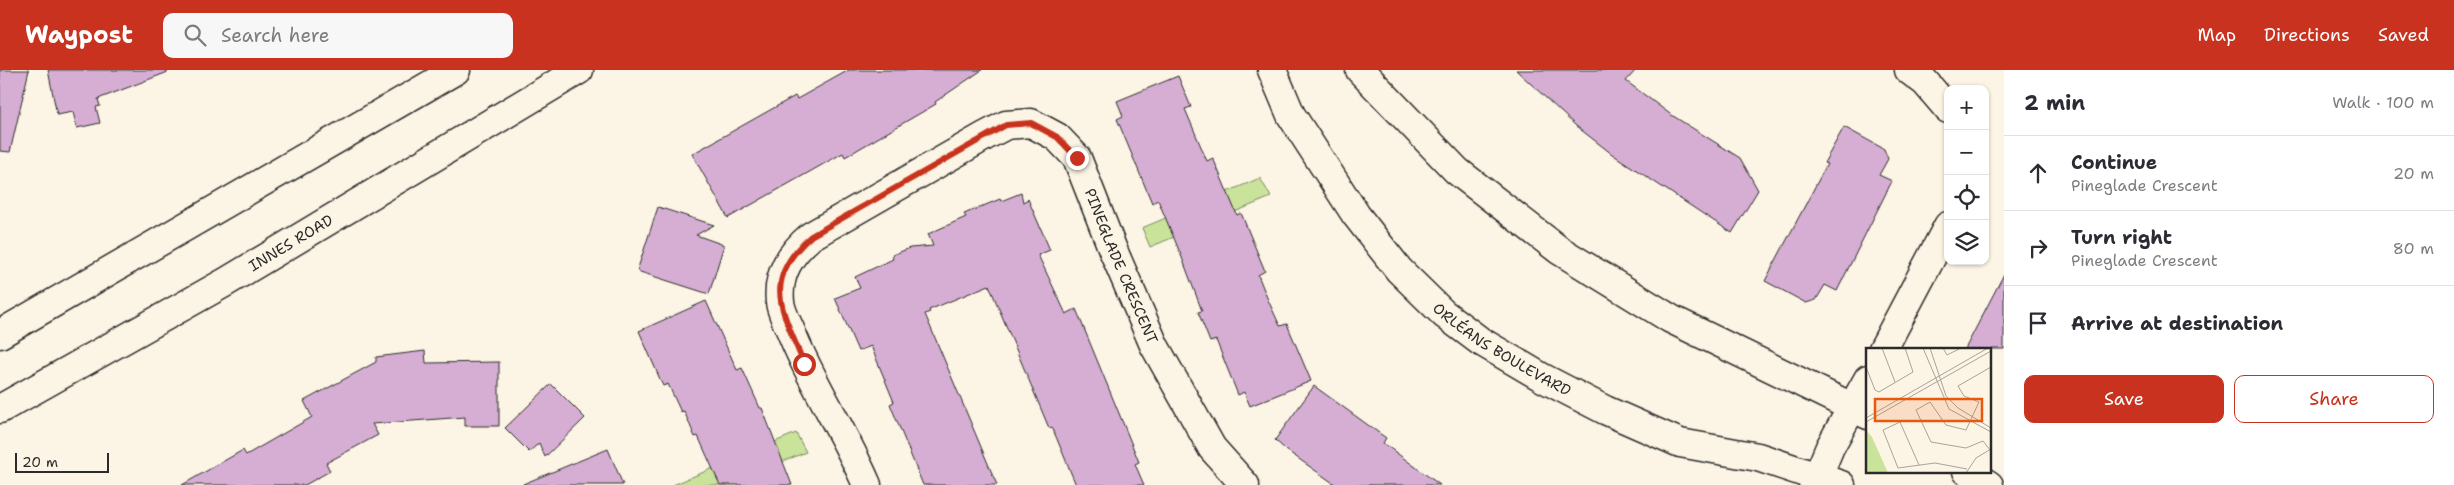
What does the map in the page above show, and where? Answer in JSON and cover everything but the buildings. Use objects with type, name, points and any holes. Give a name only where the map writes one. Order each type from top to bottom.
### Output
[{"type":"main road","points":[[0,334],[456,70]]},
{"type":"main road","name":"INNES ROAD","points":[[0,409],[226,282],[579,70]]},
{"type":"main road","name":"ORLÉANS BOULEVARD","points":[[1272,70],[1291,115],[1350,207],[1398,270],[1444,314],[1480,341],[1543,378],[1605,410],[1680,443],[1758,457],[1824,482]]},
{"type":"main road","points":[[1360,70],[1457,171],[1559,250],[1670,319],[1860,411]]},
{"type":"main road","points":[[1909,70],[1925,82],[1944,104]]},
{"type":"main road","name":"PINEGLADE CRESCENT","points":[[867,485],[804,364],[780,303],[780,287],[783,272],[794,251],[811,236],[1006,125],[1031,123],[1057,137],[1077,158],[1113,250],[1154,345],[1212,448],[1245,485]]},
{"type":"main road","points":[[1884,348],[1944,234]]},
{"type":"main road","points":[[1824,482],[1860,411],[1866,388]]},
{"type":"main road","points":[[1970,472],[1989,485]]},
{"type":"green space","points":[[1260,178],[1271,197],[1150,247],[1142,228]]},
{"type":"green space","points":[[796,433],[806,452],[727,485],[673,485]]},
{"type":"route","points":[[804,364],[780,303],[780,287],[783,272],[794,251],[811,236],[1006,125],[1031,123],[1057,137],[1077,158]]}]
